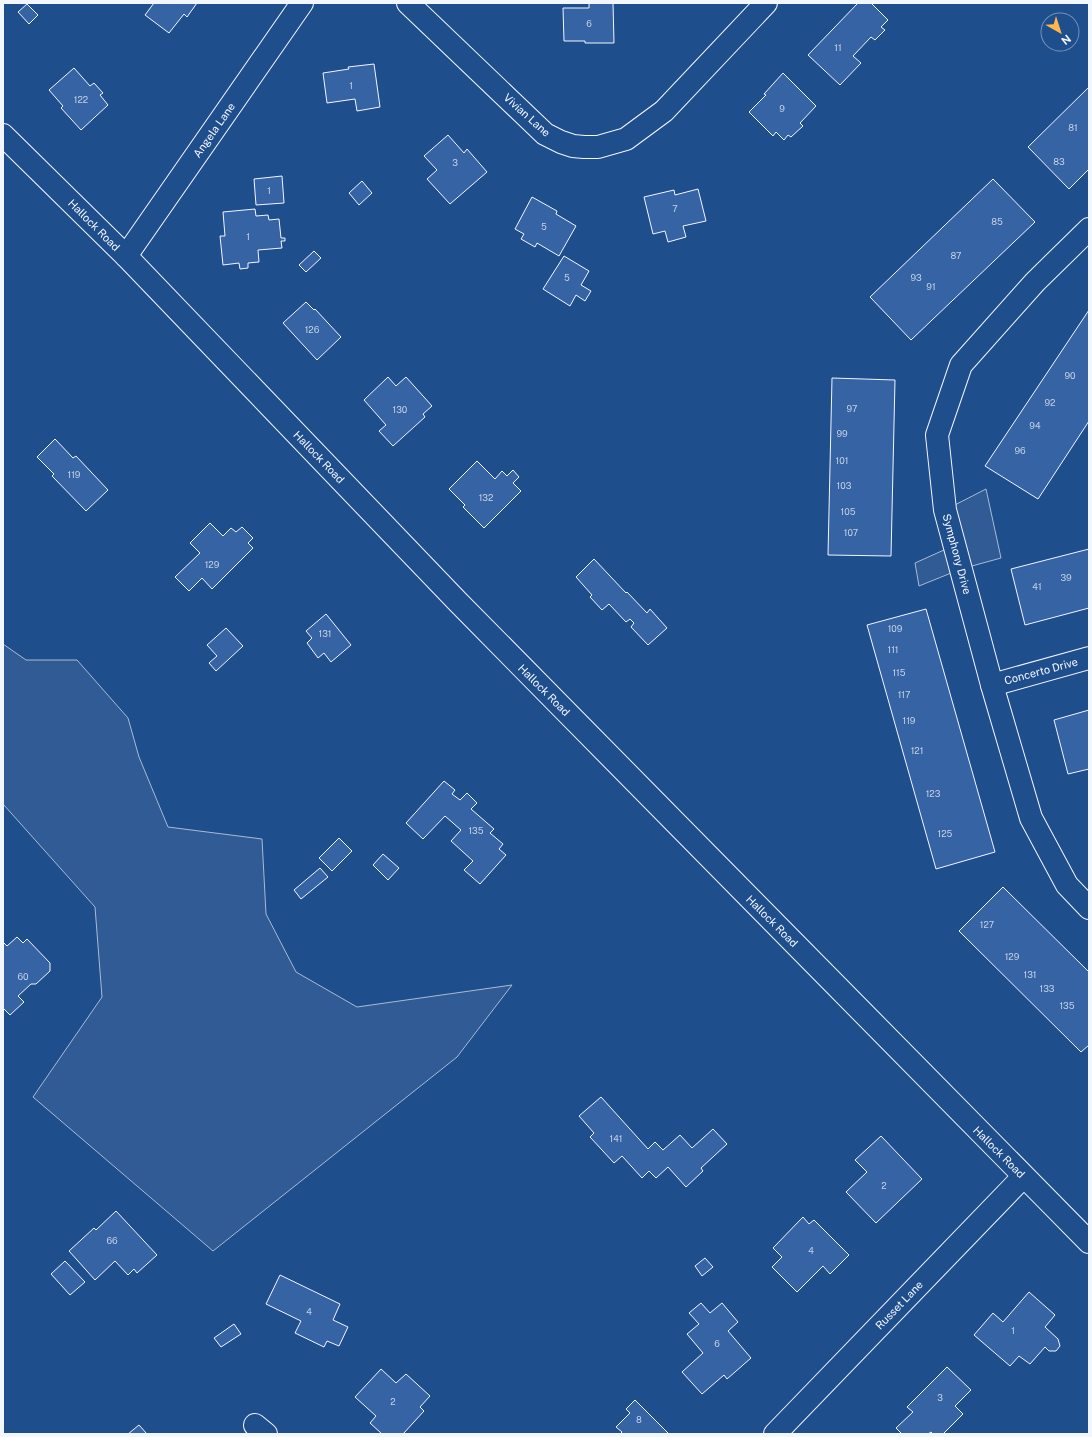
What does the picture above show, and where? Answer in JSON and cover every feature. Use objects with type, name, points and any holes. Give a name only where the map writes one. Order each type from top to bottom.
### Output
[{"type":"street","name":"Angela Lane","points":[[126,256],[302,3]]},
{"type":"street","name":"Vivian Lane","points":[[408,3],[545,134],[573,146],[584,147],[598,147],[626,139],[664,110],[766,3]]},
{"type":"street","name":"Hallock Road","points":[[3,135],[126,256],[469,614],[1023,1177],[1089,1242]]},
{"type":"street","name":"Symphony Drive","points":[[1089,230],[1035,282],[961,365],[937,435],[945,510],[992,684],[1031,818],[1067,885],[1089,908]]},
{"type":"street","name":"Concerto Drive","points":[[992,684],[1089,658]]},
{"type":"street","name":"Russet Lane","points":[[775,1434],[1023,1177]]},
{"type":"shaded area","points":[[986,489],[1001,558],[961,569],[919,586],[915,563],[955,545],[945,510]]},
{"type":"shaded area","points":[[3,644],[26,660],[77,660],[128,718],[139,757],[168,827],[262,839],[266,914],[296,972],[357,1007],[512,985],[457,1057],[213,1251],[33,1097],[102,997],[95,907],[3,804]]},
{"type":"building","points":[[154,3],[197,3],[187,17],[184,14],[169,33],[145,15]]},
{"type":"building","points":[[589,3],[613,3],[614,43],[564,41],[563,8],[589,8]]},
{"type":"building","points":[[858,3],[871,3],[888,20],[881,27],[885,30],[875,40],[871,37],[853,56],[861,63],[840,85],[808,55]]},
{"type":"building","points":[[27,4],[38,15],[29,24],[18,12]]},
{"type":"building","points":[[374,64],[380,107],[357,111],[355,99],[327,103],[323,73],[349,69],[348,67]]},
{"type":"building","points":[[74,68],[90,86],[94,83],[103,93],[100,95],[108,105],[81,130],[61,108],[63,106],[49,90]]},
{"type":"building","points":[[783,73],[816,106],[800,123],[803,126],[791,137],[788,135],[784,140],[776,132],[773,136],[749,112],[766,95],[764,94]]},
{"type":"building","points":[[1089,87],[1089,169],[1069,189],[1028,147]]},
{"type":"building","points":[[448,135],[464,153],[467,149],[487,172],[450,204],[427,179],[437,170],[424,156]]},
{"type":"building","points":[[282,176],[284,203],[256,205],[254,179]]},
{"type":"building","points":[[993,179],[1035,222],[911,340],[870,297]]},
{"type":"building","points":[[362,181],[372,193],[359,205],[349,193]]},
{"type":"building","points":[[698,189],[706,221],[683,226],[686,237],[668,242],[665,231],[653,234],[644,197],[674,190],[675,195]]},
{"type":"building","points":[[532,197],[557,211],[556,214],[576,226],[559,256],[537,243],[535,247],[521,239],[524,234],[515,229]]},
{"type":"building","points":[[255,209],[256,216],[268,215],[269,220],[279,219],[281,238],[285,238],[285,241],[281,241],[282,248],[258,250],[259,262],[248,263],[248,268],[240,269],[239,263],[223,265],[220,236],[225,236],[223,212]]},
{"type":"building","points":[[314,251],[321,258],[306,272],[299,265]]},
{"type":"building","points":[[564,256],[589,271],[581,285],[591,291],[585,301],[576,295],[570,306],[543,289]]},
{"type":"building","points":[[306,302],[314,310],[315,309],[341,337],[317,360],[283,323]]},
{"type":"building","points":[[1089,310],[1089,421],[1038,499],[985,466]]},
{"type":"building","points":[[388,377],[396,386],[406,377],[432,406],[423,414],[425,417],[393,446],[379,431],[386,425],[364,400]]},
{"type":"building","points":[[832,378],[895,380],[891,556],[828,555]]},
{"type":"building","points":[[55,439],[73,458],[76,456],[108,490],[86,511],[52,476],[54,474],[37,457]]},
{"type":"building","points":[[477,461],[495,479],[502,471],[507,476],[513,470],[519,477],[513,483],[521,491],[484,528],[463,507],[465,505],[449,489]]},
{"type":"building","points":[[210,523],[223,536],[231,528],[236,532],[242,527],[253,538],[248,543],[253,548],[212,589],[202,578],[189,591],[175,577],[200,553],[190,543]]},
{"type":"building","points":[[1089,549],[1089,608],[1025,625],[1011,569]]},
{"type":"building","points":[[594,559],[647,613],[650,609],[667,628],[648,645],[631,627],[634,623],[630,619],[626,622],[609,604],[602,610],[590,597],[592,595],[576,577]]},
{"type":"building","points":[[926,609],[995,852],[936,869],[867,625]]},
{"type":"building","points":[[326,614],[351,645],[331,662],[324,653],[318,658],[307,643],[312,638],[306,631]]},
{"type":"building","points":[[226,628],[243,646],[216,671],[209,663],[217,656],[207,645]]},
{"type":"building","points":[[1089,710],[1089,769],[1068,774],[1054,720]]},
{"type":"building","points":[[444,781],[455,790],[452,794],[460,800],[467,793],[477,803],[471,809],[494,829],[490,833],[503,844],[499,849],[506,855],[480,884],[464,870],[473,861],[451,841],[461,830],[445,816],[423,839],[406,823]]},
{"type":"building","points":[[339,838],[352,851],[332,871],[319,858]]},
{"type":"building","points":[[383,854],[399,868],[388,880],[373,865]]},
{"type":"building","points":[[320,868],[328,877],[301,899],[294,890]]},
{"type":"building","points":[[1003,887],[1089,972],[1089,1045],[1081,1052],[959,931]]},
{"type":"building","points":[[17,937],[23,943],[27,939],[50,963],[50,971],[36,984],[31,984],[18,996],[24,1002],[10,1015],[3,1008],[3,942],[7,946]]},
{"type":"building","points":[[601,1097],[648,1149],[655,1142],[663,1150],[680,1135],[692,1148],[713,1129],[727,1144],[701,1168],[703,1171],[686,1187],[668,1167],[656,1178],[649,1171],[642,1178],[622,1156],[614,1163],[590,1137],[594,1133],[579,1116]]},
{"type":"building","points":[[881,1136],[922,1179],[876,1223],[846,1192],[867,1172],[855,1160]]},
{"type":"building","points":[[116,1211],[157,1255],[137,1273],[134,1269],[128,1275],[115,1261],[95,1280],[69,1251],[94,1228],[96,1230]]},
{"type":"building","points":[[803,1217],[809,1224],[814,1220],[849,1255],[830,1274],[823,1266],[797,1292],[772,1267],[782,1257],[773,1248]]},
{"type":"building","points":[[705,1258],[713,1267],[702,1276],[695,1266]]},
{"type":"building","points":[[65,1261],[85,1282],[70,1295],[51,1274]]},
{"type":"building","points":[[280,1275],[340,1304],[333,1320],[348,1327],[339,1346],[327,1341],[324,1347],[295,1333],[301,1321],[266,1304]]},
{"type":"building","points":[[1029,1292],[1055,1315],[1045,1327],[1058,1339],[1060,1346],[1056,1351],[1049,1351],[1045,1347],[1030,1364],[1019,1356],[1010,1366],[974,1335],[993,1313],[1003,1322]]},
{"type":"building","points":[[701,1303],[710,1313],[722,1303],[738,1322],[728,1331],[751,1358],[727,1379],[724,1375],[702,1394],[682,1372],[703,1353],[687,1334],[699,1324],[689,1313]]},
{"type":"building","points":[[234,1324],[241,1334],[221,1347],[214,1338]]},
{"type":"building","points":[[947,1367],[971,1390],[955,1406],[963,1414],[943,1434],[933,1434],[931,1432],[928,1434],[902,1434],[896,1428],[913,1412],[907,1407]]},
{"type":"building","points":[[381,1369],[396,1383],[406,1374],[430,1396],[420,1407],[424,1411],[403,1434],[382,1434],[370,1423],[376,1416],[355,1397]]},
{"type":"building","points":[[635,1400],[669,1434],[620,1434],[622,1432],[616,1427],[630,1413],[626,1409]]},
{"type":"building","points":[[139,1425],[147,1434],[128,1434]]}]
